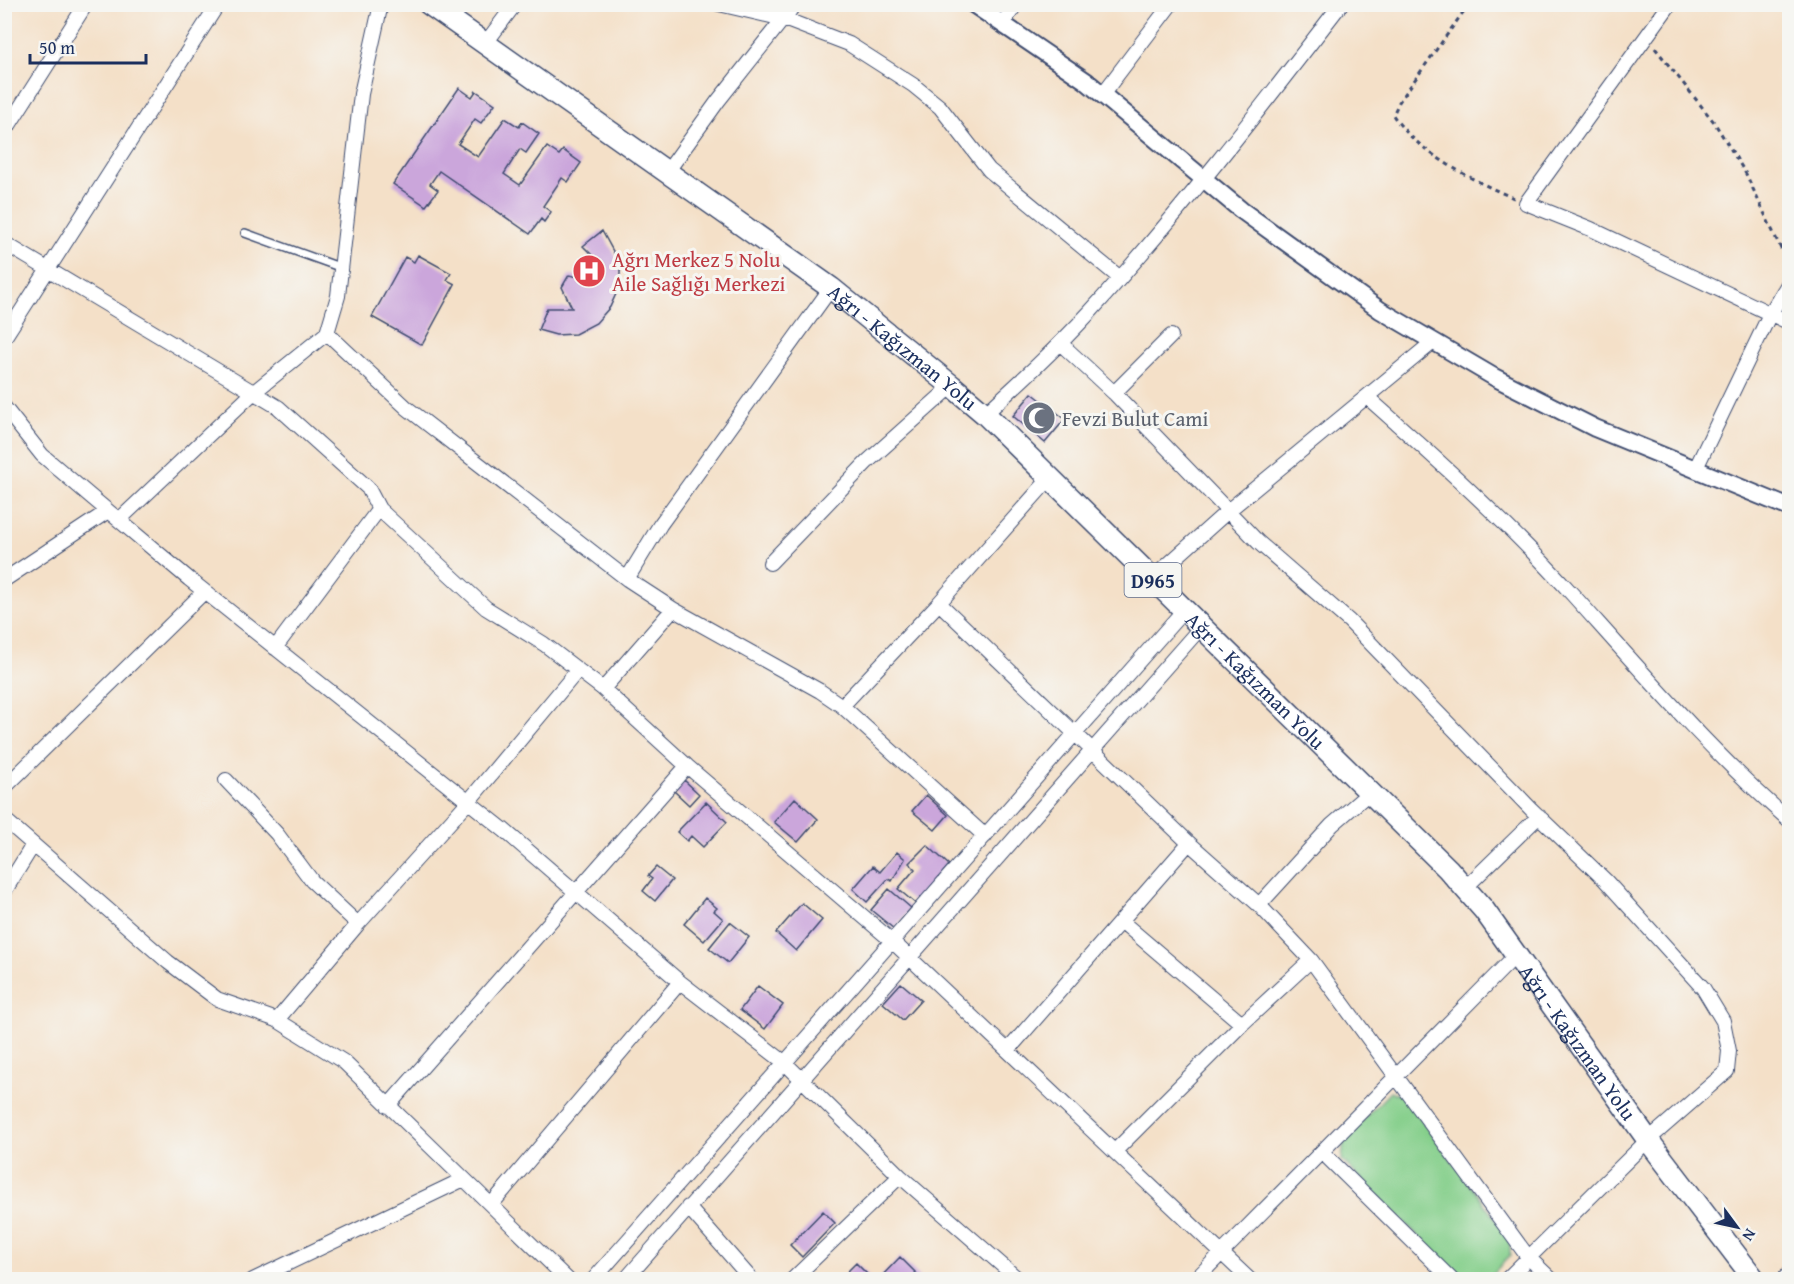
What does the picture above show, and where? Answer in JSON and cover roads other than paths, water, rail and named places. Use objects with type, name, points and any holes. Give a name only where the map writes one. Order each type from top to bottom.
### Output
[{"type":"main road","name":"Ağrı - Kağızman Yolu","points":[[429,4],[831,288],[985,414],[1465,888],[1516,955],[1648,1140],[1755,1280]]},
{"type":"street","points":[[4,133],[86,4]]},
{"type":"street","points":[[4,338],[218,4]]},
{"type":"street","points":[[4,580],[113,516],[254,392],[327,333],[338,296],[342,268],[361,94],[381,4]]},
{"type":"street","points":[[485,44],[515,4]]},
{"type":"street","points":[[719,4],[784,19],[849,44],[913,85],[940,107],[989,170],[1120,278]]},
{"type":"street","points":[[667,172],[717,101],[795,4]]},
{"type":"street","points":[[973,4],[1102,95],[1241,210],[1380,310],[1494,377],[1595,428],[1695,471],[1790,508]]},
{"type":"street","points":[[1003,23],[1016,4]]},
{"type":"street","points":[[1102,95],[1171,4]]},
{"type":"street","points":[[985,414],[1060,343],[1120,278],[1205,180],[1341,4]]},
{"type":"street","points":[[1670,4],[1526,203],[1591,229],[1790,323]]},
{"type":"street","points":[[4,243],[279,407],[368,488],[379,509],[486,608],[544,644],[603,689],[687,766],[892,941],[1116,1150],[1250,1280]]},
{"type":"street","points":[[1695,471],[1770,314],[1790,281]]},
{"type":"street","points":[[627,579],[660,525],[831,288]]},
{"type":"street","points":[[327,333],[407,408],[627,579],[673,609],[820,691],[842,706],[985,836]]},
{"type":"street","points":[[1114,393],[1171,336]]},
{"type":"street","points":[[1152,579],[1229,510],[1433,342]]},
{"type":"street","points":[[1060,343],[1114,393],[1258,542],[1349,621],[1539,816],[1605,880],[1703,988],[1723,1021],[1729,1051],[1726,1071],[1648,1140],[1506,1280]]},
{"type":"street","points":[[770,563],[867,462],[952,386]]},
{"type":"street","points":[[1367,397],[1467,487],[1572,594],[1646,679],[1714,750],[1790,821]]},
{"type":"street","points":[[4,407],[42,455],[113,516],[204,592],[468,802],[680,982],[784,1062],[900,1176],[1019,1280]]},
{"type":"street","points":[[842,706],[939,603],[1050,478]]},
{"type":"street","points":[[275,648],[379,509]]},
{"type":"street","points":[[4,788],[204,592]]},
{"type":"street","points":[[939,603],[1076,732],[1188,843],[1259,905],[1311,960],[1398,1075],[1528,1257],[1552,1280]]},
{"type":"street","points":[[603,689],[673,609]]},
{"type":"street","points":[[593,1280],[1185,610]]},
{"type":"street","points":[[625,1280],[1202,626]]},
{"type":"street","points":[[277,1020],[358,924],[468,802],[578,670]]},
{"type":"street","points":[[388,1106],[687,766]]},
{"type":"street","points":[[226,780],[277,834],[312,881],[358,924]]},
{"type":"street","points":[[1259,905],[1332,825],[1370,792]]},
{"type":"street","points":[[1465,888],[1539,816]]},
{"type":"street","points":[[4,819],[168,962],[217,999],[277,1020],[344,1062],[568,1280]]},
{"type":"street","points":[[1009,1049],[1188,843]]},
{"type":"street","points":[[4,892],[33,845]]},
{"type":"street","points":[[1121,921],[1242,1024]]},
{"type":"street","points":[[1195,1280],[1516,955]]},
{"type":"street","points":[[1116,1150],[1242,1024],[1311,960]]},
{"type":"street","points":[[491,1205],[680,982]]},
{"type":"street","points":[[1322,1152],[1452,1280]]},
{"type":"street","points":[[792,1280],[900,1176]]},
{"type":"street","points":[[253,1280],[464,1179]]},
{"type":"street","points":[[688,1207],[752,1280]]},
{"type":"street","points":[[1783,1280],[1790,1273]]},
{"type":"lane","points":[[245,233],[342,268]]},
{"type":"place","name":"Ağrı Merkez 5 Nolu Aile Sağlığı Merkezi","points":[[589,271]]},
{"type":"place","name":"Fevzi Bulut Cami","points":[[1039,418]]}]
